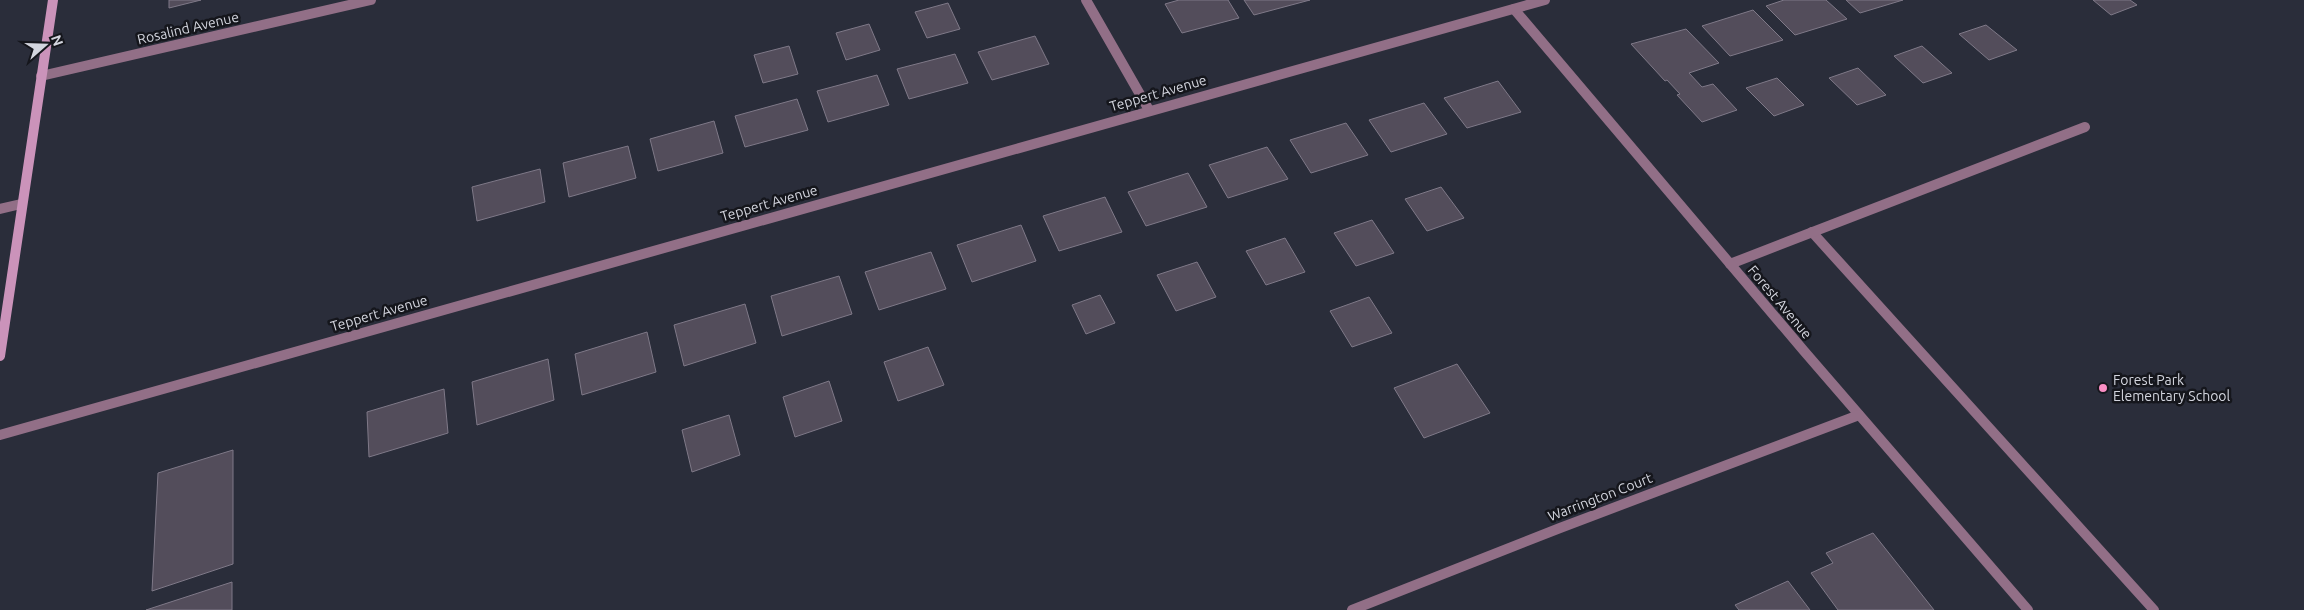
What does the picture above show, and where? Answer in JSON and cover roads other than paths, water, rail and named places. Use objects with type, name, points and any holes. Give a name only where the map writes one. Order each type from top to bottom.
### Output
[{"type":"street","points":[[0,356],[21,204],[53,0]]},
{"type":"street","name":"Rosalind Avenue","points":[[41,76],[371,0]]},
{"type":"street","points":[[1086,0],[1148,110]]},
{"type":"street","name":"Teppert Avenue","points":[[0,434],[1545,0]]},
{"type":"street","name":"Forest Avenue","points":[[1514,9],[1859,415],[2028,610]]},
{"type":"street","points":[[1730,264],[2084,127]]},
{"type":"street","points":[[0,210],[21,204]]},
{"type":"street","points":[[1812,232],[2154,610]]},
{"type":"street","name":"Warrington Court","points":[[1352,610],[1560,528],[1859,415]]},
{"type":"place","name":"Forest Park Elementary School","points":[[2103,388]]}]
